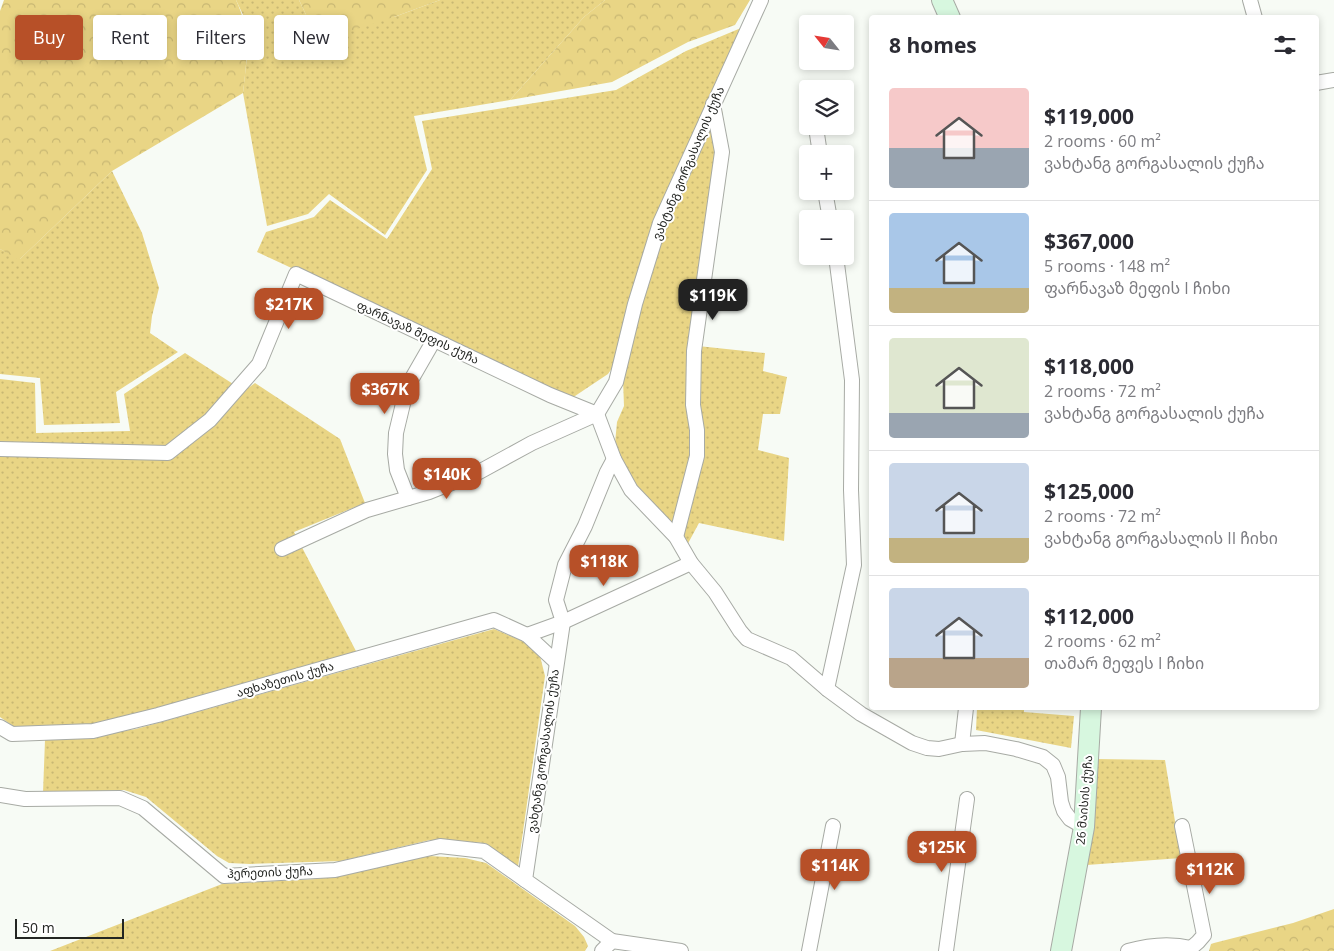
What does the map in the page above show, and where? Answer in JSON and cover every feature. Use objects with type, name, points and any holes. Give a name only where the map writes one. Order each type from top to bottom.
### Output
[{"type":"street","name":"ვახტანგ გორგასალის ქუჩა","points":[[597,414],[616,382],[635,304],[660,223],[761,0]]},
{"type":"street","points":[[942,0],[949,15]]},
{"type":"street","points":[[1250,0],[1254,15]]},
{"type":"street","points":[[1319,82],[1334,80]]},
{"type":"street","points":[[676,537],[697,456],[697,430],[693,405],[694,351],[722,152],[713,103]]},
{"type":"street","points":[[827,689],[854,565],[851,490],[852,380],[837,265]]},
{"type":"street","name":"ფარნავაზ მეფის ქუჩა","points":[[0,449],[168,453],[210,420],[259,364],[296,274],[550,395],[597,414]]},
{"type":"street","points":[[408,498],[397,470],[395,454],[396,433],[407,387],[434,340]]},
{"type":"street","points":[[282,549],[367,510],[429,492],[479,472],[532,443],[597,414],[614,460],[631,490],[676,537],[691,563],[715,592],[747,639],[791,658],[827,689],[861,714],[912,743],[927,748],[939,749],[962,744],[985,743],[1043,757],[1053,765],[1058,777],[1064,811],[1070,819],[1084,827]]},
{"type":"street","name":"ვახტანგ გორგასალის ქუჩა","points":[[525,880],[563,622],[556,600],[565,565],[586,526],[607,472],[614,460]]},
{"type":"street","points":[[527,635],[563,622],[691,563]]},
{"type":"street","name":"აფხაზეთის ქუჩა","points":[[0,728],[12,734],[93,731],[158,715],[494,620],[527,635],[556,662]]},
{"type":"street","points":[[962,744],[966,710]]},
{"type":"street","name":"26 მაისის ქუჩა","points":[[1061,951],[1084,827],[1091,710]]},
{"type":"street","name":"ჰერეთის ქუჩა","points":[[0,795],[25,799],[120,798],[142,808],[224,876],[334,870],[440,846],[484,851],[525,880]]},
{"type":"street","points":[[946,951],[967,799]]},
{"type":"street","points":[[809,951],[833,826]]},
{"type":"street","points":[[1128,951],[1145,946],[1176,944],[1192,950],[1204,935],[1182,826]]},
{"type":"street","points":[[525,880],[607,946],[680,951]]},
{"type":"green space","points":[[4,0],[236,0],[242,15],[177,15],[177,60],[246,60],[243,93],[112,171],[19,260],[0,249],[0,11]]},
{"type":"green space","points":[[236,0],[299,0],[306,15],[274,15],[274,60],[348,60],[348,19],[394,17],[440,0],[605,0],[584,17],[510,100],[414,116],[427,170],[385,235],[329,194],[308,214],[267,226],[243,93],[247,60],[264,60],[264,15],[243,15]]},
{"type":"green space","points":[[299,0],[440,0],[348,32],[348,15],[306,15]]},
{"type":"green space","points":[[605,0],[750,0],[735,25],[688,42],[612,82],[510,100],[584,17]]},
{"type":"green space","points":[[741,28],[753,35],[721,104],[727,143],[725,187],[707,243],[692,311],[698,346],[765,353],[763,371],[787,377],[780,414],[763,414],[758,450],[789,458],[784,541],[699,523],[685,549],[619,468],[614,454],[617,422],[624,406],[623,379],[615,364],[608,374],[572,398],[257,252],[266,232],[314,217],[330,200],[387,239],[432,169],[422,121],[616,90],[686,51]]},
{"type":"green space","points":[[112,171],[142,233],[159,288],[150,333],[178,352],[116,392],[120,423],[44,425],[40,378],[0,374],[0,249],[20,259]]},
{"type":"green space","points":[[185,353],[244,391],[255,383],[340,439],[365,503],[294,532],[357,653],[94,725],[16,728],[0,717],[0,379],[35,383],[36,433],[130,431],[124,394]]},
{"type":"green space","points":[[494,629],[527,643],[540,656],[545,676],[518,867],[485,843],[430,840],[341,861],[229,863],[217,856],[146,797],[124,790],[43,793],[45,740],[71,739],[136,729]]},
{"type":"green space","points":[[977,710],[1024,710],[1024,712],[1074,716],[1071,748],[976,730]]},
{"type":"green space","points":[[1095,759],[1165,760],[1181,858],[1087,865]]},
{"type":"green space","points":[[429,856],[465,858],[486,863],[575,926],[584,937],[588,946],[585,951],[50,951],[222,884],[317,879]]},
{"type":"green space","points":[[1334,909],[1334,951],[1209,951],[1211,944],[1293,923]]}]
